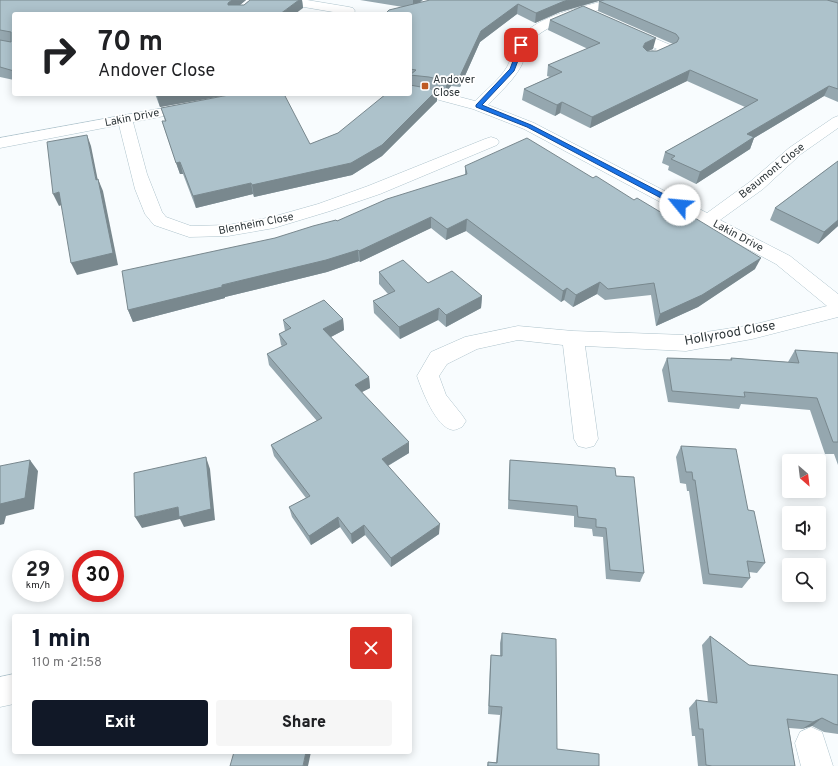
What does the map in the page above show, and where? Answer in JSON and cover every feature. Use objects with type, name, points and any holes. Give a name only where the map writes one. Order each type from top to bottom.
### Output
[{"type":"street","points":[[286,0],[351,9]]},
{"type":"street","points":[[478,106],[512,70],[521,45],[531,34],[545,25],[582,11],[622,0]]},
{"type":"street","points":[[582,11],[599,18]]},
{"type":"street","points":[[620,28],[668,49],[649,57]]},
{"type":"street","name":"Lakin Drive","points":[[412,91],[429,93],[478,106],[529,126],[783,260],[838,304]]},
{"type":"street","name":"Lakin Drive","points":[[0,144],[203,105]]},
{"type":"street","name":"Blenheim Close","points":[[125,119],[145,198],[160,220],[174,228],[212,233],[244,229],[310,213],[363,195],[491,142]]},
{"type":"street","name":"Beaumont Close","points":[[708,220],[757,185],[795,151],[838,121]]},
{"type":"street","name":"Hollyrood Close","points":[[454,421],[436,399],[428,376],[439,358],[472,342],[518,333],[573,338],[686,342],[752,332],[838,310]]},
{"type":"street","points":[[573,338],[586,439]]},
{"type":"street","points":[[0,692],[12,689]]},
{"type":"building","points":[[0,0],[232,0],[228,3],[228,5],[244,5],[250,0],[299,0],[283,12],[12,12],[12,70],[0,67],[0,40],[11,42],[11,32],[0,30]]},
{"type":"building","points":[[430,0],[568,0],[536,13],[518,4],[481,31],[460,76],[452,75],[446,81],[412,75],[416,70],[412,69],[412,12],[387,12],[389,10]]},
{"type":"building","points":[[827,0],[838,3],[838,89],[829,86],[747,134],[754,137],[700,172],[671,159],[675,156],[665,152],[758,100],[690,70],[592,117],[562,102],[557,105],[524,89],[562,72],[548,65],[600,43],[550,20],[583,6],[656,38],[645,43],[643,47],[647,51],[657,51],[677,42],[679,38],[676,34],[599,1]]},
{"type":"building","points":[[412,85],[437,90],[382,145],[351,163],[252,185],[251,183],[193,196],[180,162],[176,163],[162,121],[166,121],[161,108],[224,96],[285,96],[310,144],[338,133],[384,96],[412,96]]},
{"type":"building","points":[[87,135],[96,180],[98,179],[113,253],[71,263],[59,192],[53,194],[47,142]]},
{"type":"building","points":[[527,138],[593,178],[596,176],[634,200],[637,198],[672,219],[685,212],[761,258],[702,295],[660,314],[654,283],[608,289],[600,282],[576,295],[567,288],[563,291],[467,219],[447,229],[431,217],[359,251],[358,250],[326,260],[222,285],[222,287],[128,310],[122,271],[275,238],[313,226],[337,221],[387,199],[467,174],[465,166]]},
{"type":"building","points":[[838,161],[838,220],[824,232],[775,208]]},
{"type":"building","points":[[403,260],[428,283],[452,271],[482,296],[446,315],[439,308],[399,327],[373,301],[395,291],[379,272]]},
{"type":"building","points":[[324,300],[343,319],[323,329],[369,377],[355,385],[409,442],[382,459],[440,524],[391,558],[364,525],[351,534],[338,517],[309,536],[289,507],[310,496],[271,445],[322,418],[267,354],[287,344],[279,334],[291,328],[283,320]]},
{"type":"building","points":[[795,350],[838,353],[838,442],[833,442],[817,398],[744,392],[745,397],[672,391],[667,358],[732,360],[731,358],[799,363]]},
{"type":"building","points":[[681,446],[736,449],[748,510],[754,511],[765,563],[747,561],[750,578],[709,574],[695,480],[693,480],[692,472],[686,472]]},
{"type":"building","points":[[206,457],[211,509],[179,517],[178,507],[135,517],[134,473]]},
{"type":"building","points":[[30,460],[25,498],[0,504],[0,466]]},
{"type":"building","points":[[510,460],[615,468],[616,476],[634,477],[644,573],[610,570],[606,528],[596,527],[596,519],[578,517],[577,506],[509,500]]},
{"type":"building","points":[[502,633],[556,639],[557,749],[599,754],[599,766],[488,766],[488,762],[497,763],[502,707],[489,706],[491,655],[502,656]]},
{"type":"building","points":[[710,636],[749,665],[838,675],[838,725],[822,718],[813,722],[787,719],[795,766],[706,765],[703,729],[699,729],[696,700],[717,703]]},
{"type":"building","points":[[233,754],[306,754],[303,766],[230,766]]},
{"type":"place","name":"Andover Close","points":[[425,86]]},
{"type":"route","points":[[521,45],[512,70],[478,106],[529,126],[680,205]]}]
